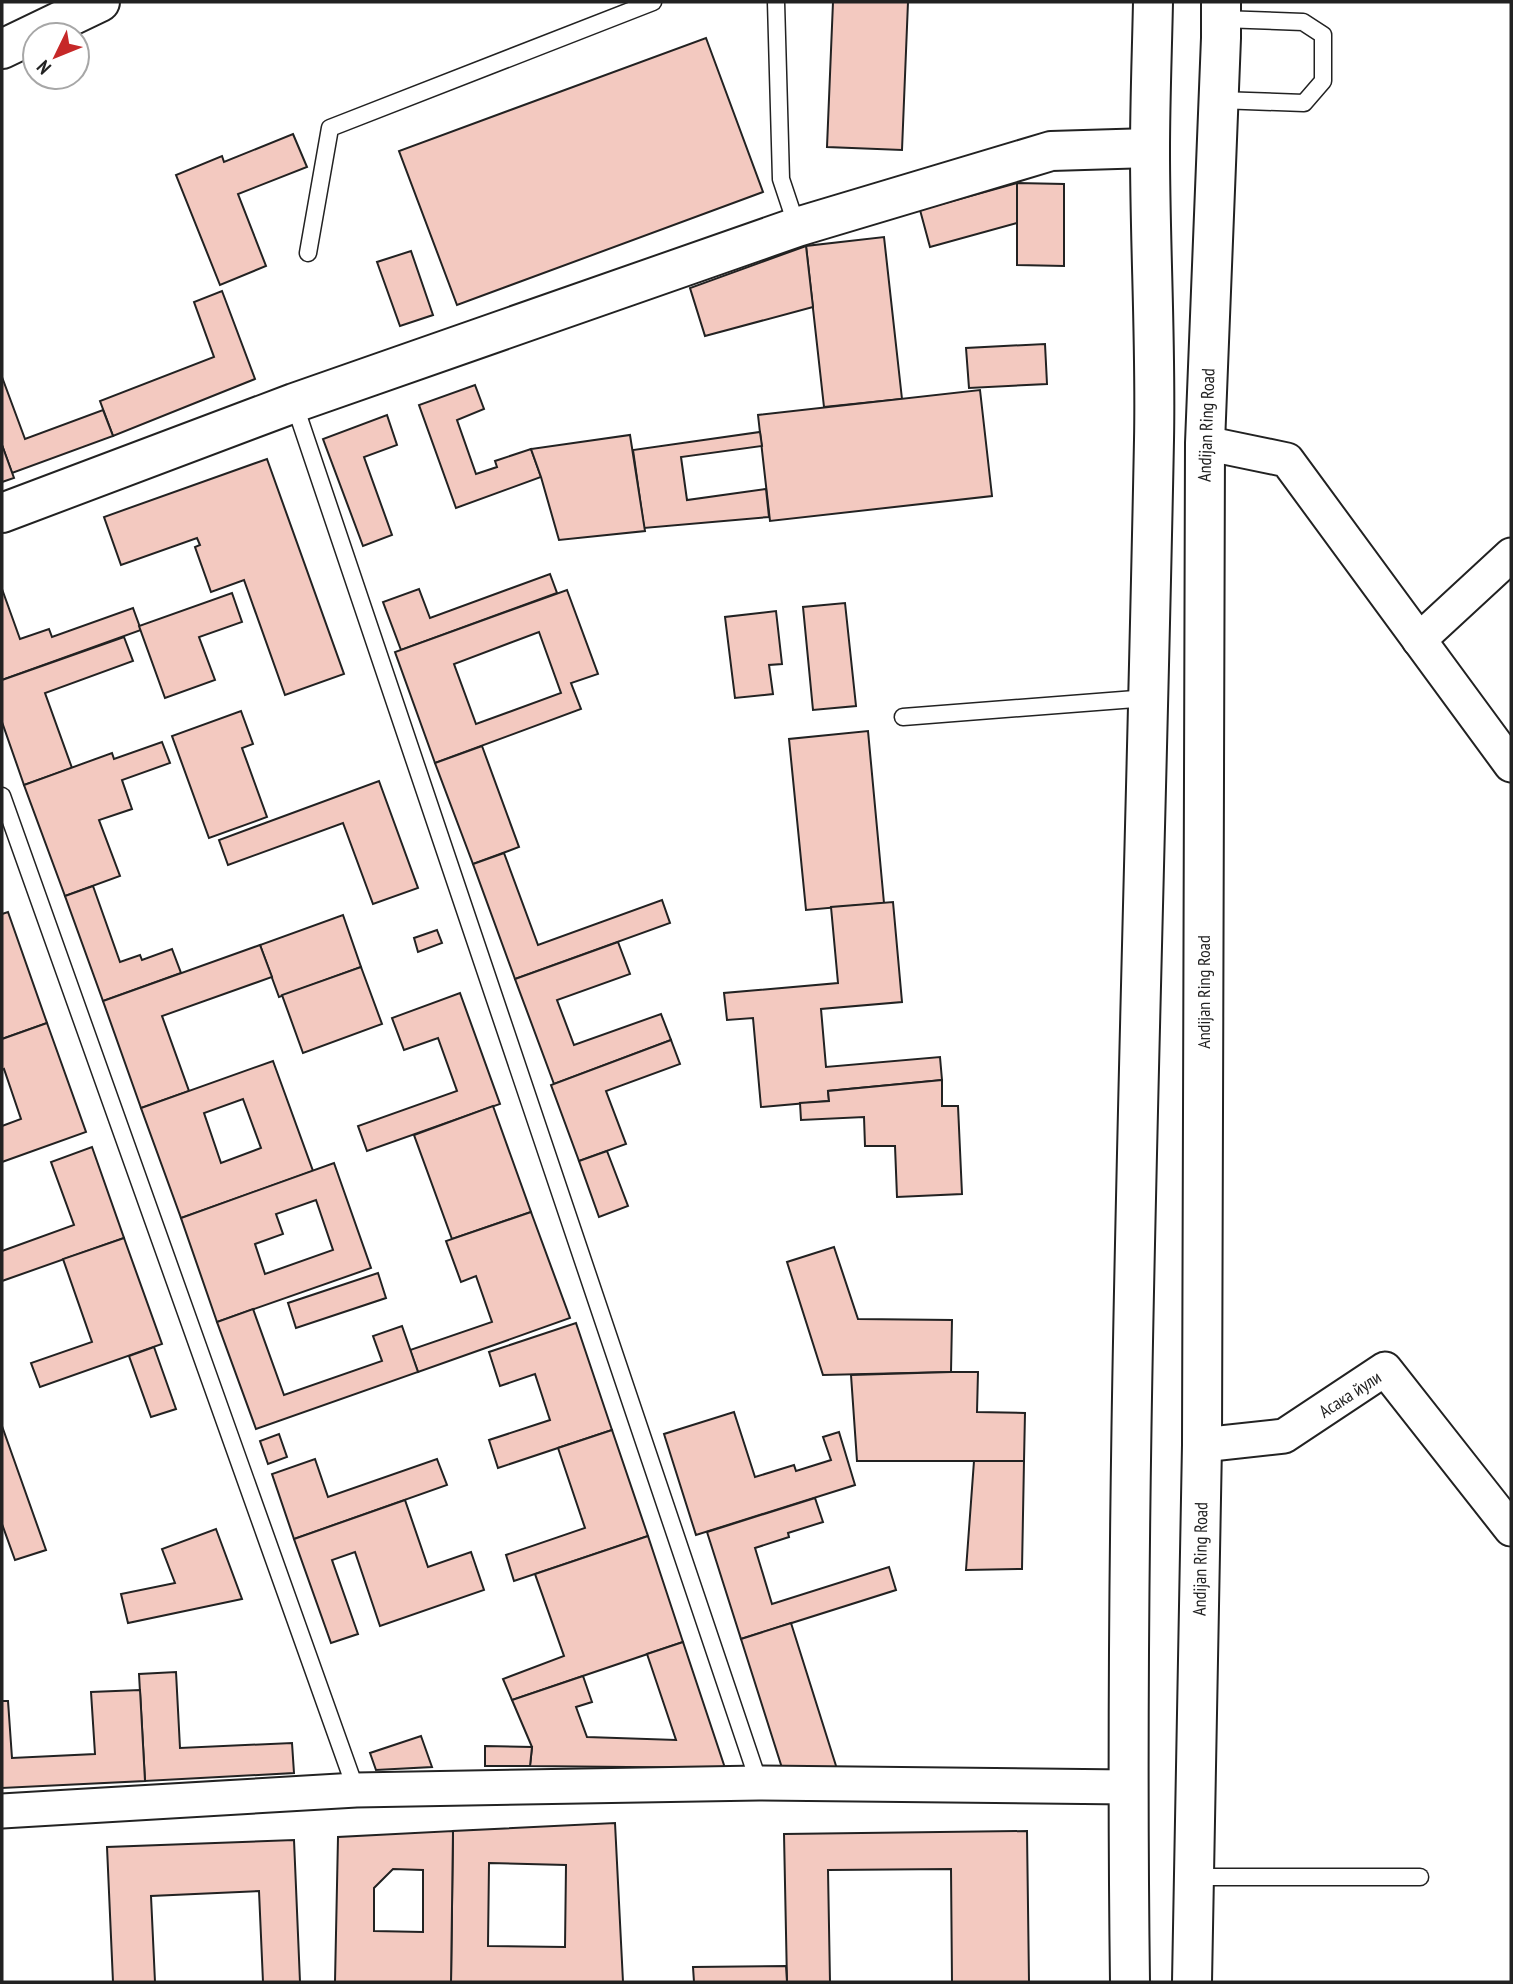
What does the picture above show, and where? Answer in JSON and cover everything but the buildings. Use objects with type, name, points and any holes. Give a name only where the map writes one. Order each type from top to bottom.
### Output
[{"type":"main road","points":[[2,49],[100,2]]},
{"type":"main road","points":[[1130,1982],[1128,1787],[1139,1038],[1154,432],[1150,148],[1153,2]]},
{"type":"main road","name":"Andijan Ring Road","points":[[1192,1982],[1202,1445],[1205,443],[1221,11]]},
{"type":"main road","points":[[2,513],[294,403],[797,227],[1051,151],[1150,148]]},
{"type":"street","points":[[1205,443],[1287,460],[1511,765]]},
{"type":"street","points":[[1419,640],[1511,555]]},
{"type":"street","name":"Асака йули","points":[[1202,1445],[1284,1436],[1385,1369],[1511,1529]]},
{"type":"street","points":[[2,1811],[356,1790],[759,1783],[1128,1787]]},
{"type":"lane","points":[[308,253],[330,128],[653,2]]},
{"type":"lane","points":[[776,2],[781,179],[797,227]]},
{"type":"lane","points":[[1219,100],[1304,103],[1323,80],[1323,35],[1303,22],[1221,11]]},
{"type":"lane","points":[[294,403],[759,1783]]},
{"type":"lane","points":[[903,717],[1148,698]]},
{"type":"lane","points":[[2,796],[356,1790]]},
{"type":"lane","points":[[1194,1877],[1420,1877]]}]
